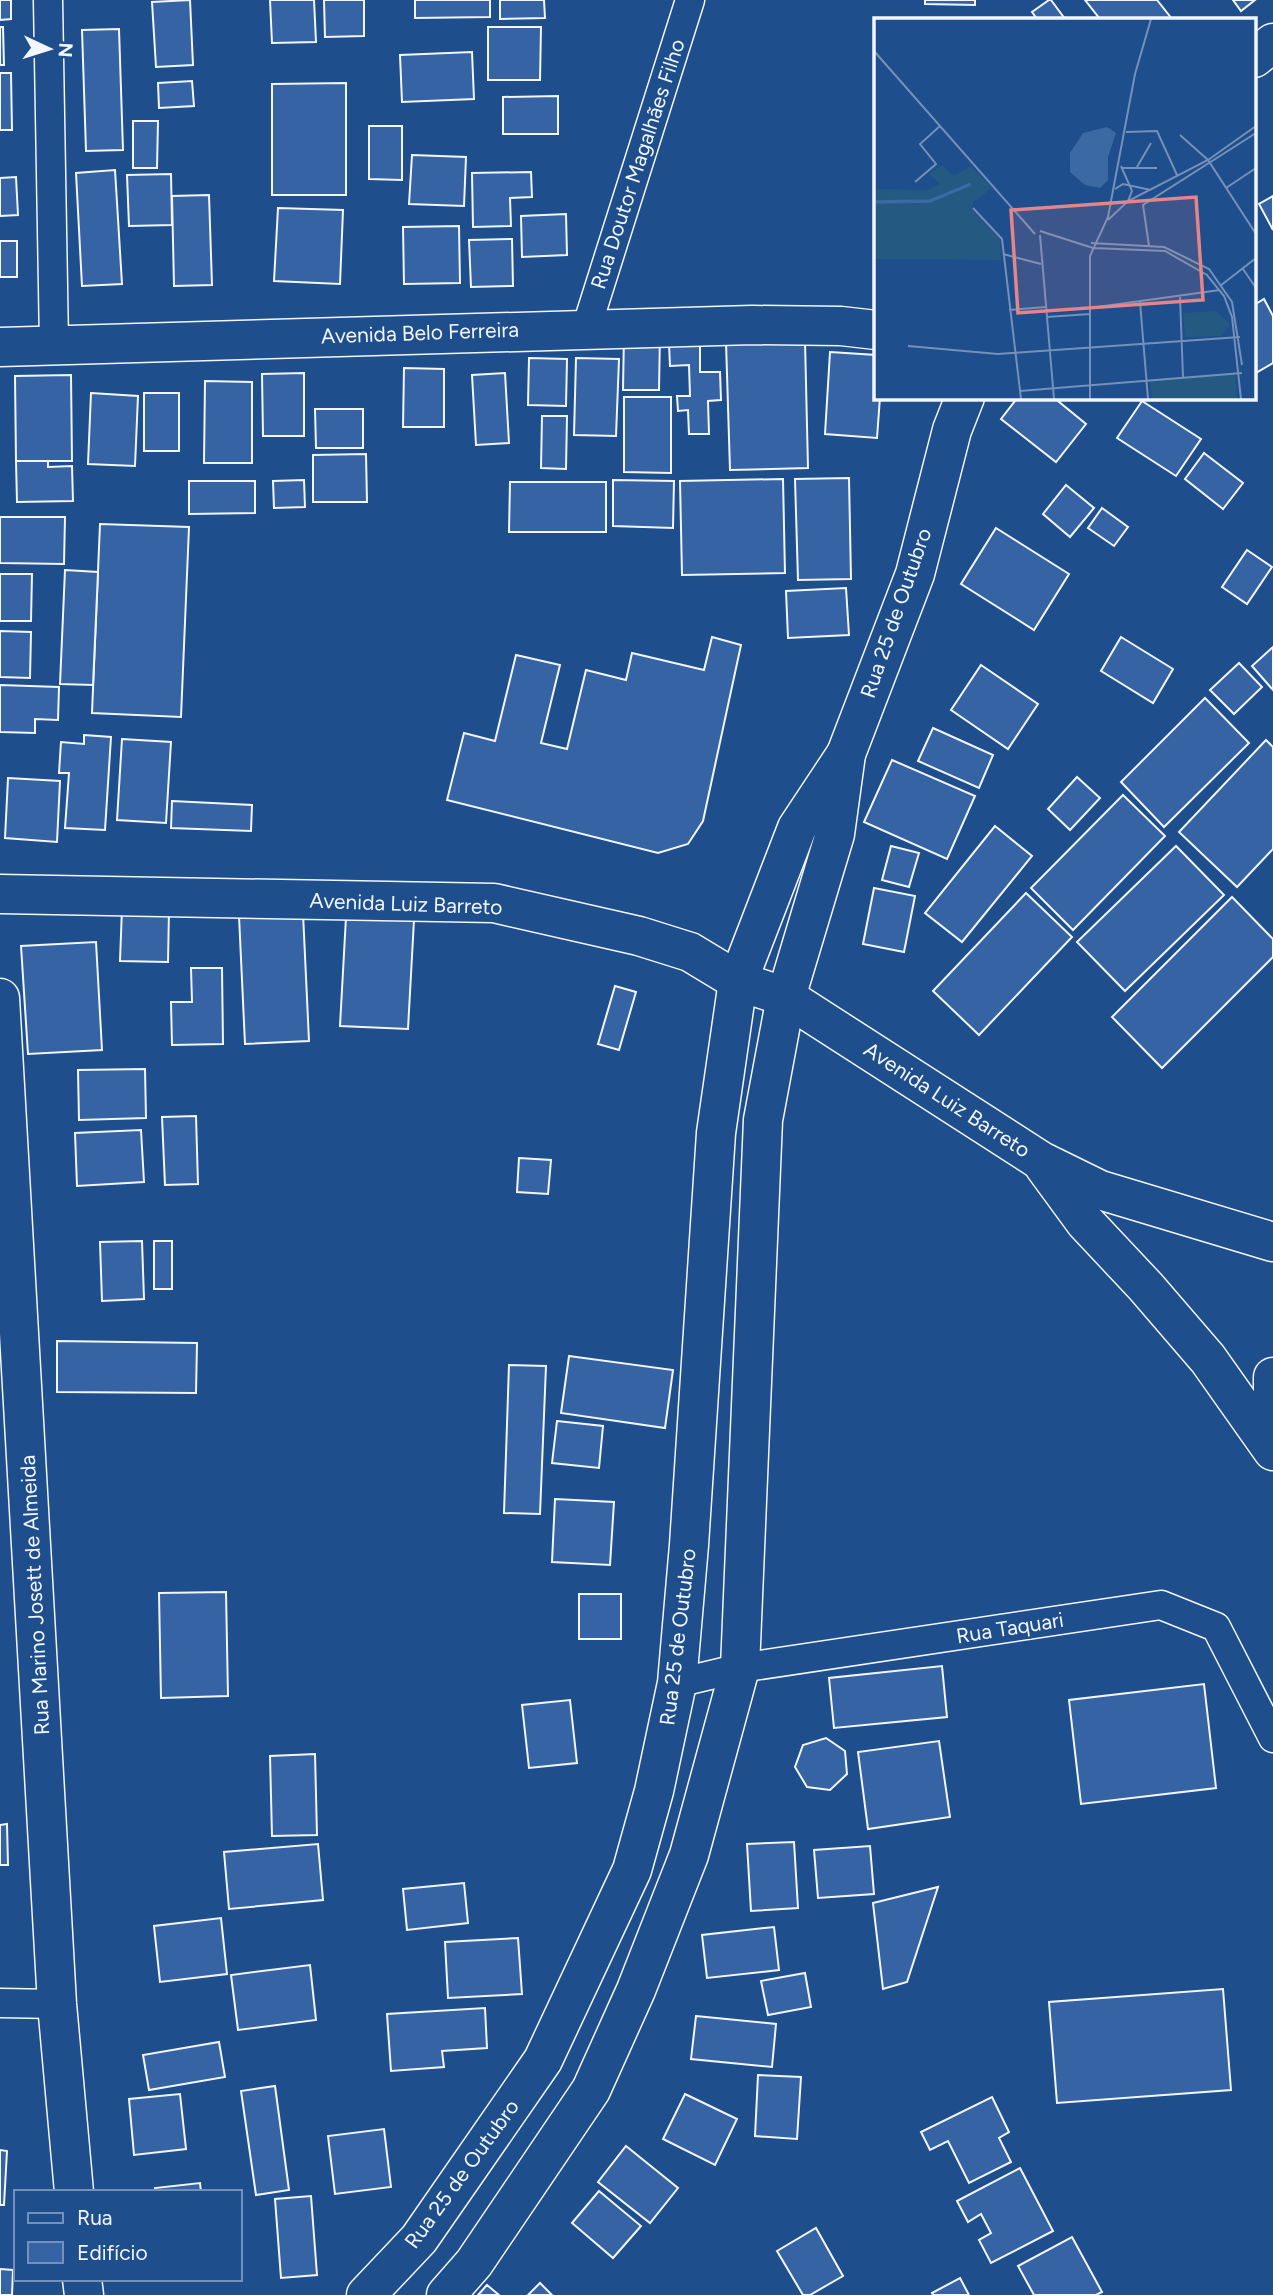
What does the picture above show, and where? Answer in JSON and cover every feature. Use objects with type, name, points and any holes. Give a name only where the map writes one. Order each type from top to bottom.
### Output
[{"type":"main road","points":[[1256,56],[1273,43]]},
{"type":"main road","name":"Avenida Belo Ferreira","points":[[0,347],[586,328],[864,323]]},
{"type":"main road","name":"Rua 25 de Outubro","points":[[366,2295],[419,2239],[542,2060],[632,1870],[654,1791],[677,1683],[689,1545],[716,1133],[738,981],[797,828],[846,754],[915,574],[956,408]]},
{"type":"main road","points":[[446,2295],[474,2263],[591,2090],[636,1990],[689,1855],[740,1668],[763,1120],[786,997],[835,834],[846,754]]},
{"type":"main road","name":"Avenida Luiz Barreto","points":[[0,894],[494,903],[652,940],[690,952],[738,981],[786,997],[1041,1161]]},
{"type":"main road","name":"Rua Marino Josett de Almeida","points":[[0,998],[15,1508],[74,2190]]},
{"type":"main road","points":[[1041,1161],[1100,1190],[1273,1242]]},
{"type":"main road","points":[[1041,1161],[1085,1222],[1208,1359],[1273,1451]]},
{"type":"main road","points":[[1273,1377],[1273,1416]]},
{"type":"main road","points":[[542,2060],[591,2090]]},
{"type":"street","points":[[48,0],[54,344]]},
{"type":"street","name":"Rua Doutor Magalhães Filho","points":[[586,328],[690,0]]},
{"type":"street","name":"Rua Taquari","points":[[677,1683],[740,1668],[1161,1605],[1216,1627],[1273,1738]]},
{"type":"street","points":[[0,2003],[57,2004]]},
{"type":"building","points":[[0,0],[11,0],[11,19],[0,20]]},
{"type":"building","points":[[190,0],[193,65],[156,67],[152,2]]},
{"type":"building","points":[[270,0],[314,0],[316,42],[272,43]]},
{"type":"building","points":[[324,0],[364,0],[364,36],[325,37]]},
{"type":"building","points":[[415,0],[490,0],[490,17],[415,18]]},
{"type":"building","points":[[500,0],[544,0],[545,18],[500,19]]},
{"type":"building","points":[[925,0],[975,0],[975,5],[925,4]]},
{"type":"building","points":[[1051,0],[1064,18],[1036,18],[1032,12]]},
{"type":"building","points":[[1085,0],[1157,0],[1171,18],[1099,18]]},
{"type":"building","points":[[1233,0],[1255,0],[1241,11]]},
{"type":"building","points":[[0,27],[3,27],[4,65],[0,65]]},
{"type":"building","points":[[488,27],[541,27],[540,80],[488,80]]},
{"type":"building","points":[[119,29],[123,150],[86,151],[82,30]]},
{"type":"building","points":[[472,52],[474,99],[402,102],[400,55]]},
{"type":"building","points":[[0,73],[11,73],[12,130],[0,130]]},
{"type":"building","points":[[192,81],[194,106],[159,108],[158,83]]},
{"type":"building","points":[[346,83],[346,195],[272,195],[272,84]]},
{"type":"building","points":[[558,96],[558,134],[503,134],[503,97]]},
{"type":"building","points":[[133,121],[158,121],[157,168],[133,168]]},
{"type":"building","points":[[369,126],[402,126],[402,180],[369,179]]},
{"type":"building","points":[[412,155],[466,157],[464,206],[409,204]]},
{"type":"building","points":[[115,170],[122,284],[82,286],[76,173]]},
{"type":"building","points":[[531,172],[532,197],[510,198],[511,226],[473,227],[472,173]]},
{"type":"building","points":[[171,174],[172,225],[129,226],[127,175]]},
{"type":"building","points":[[16,177],[18,215],[0,216],[0,178]]},
{"type":"building","points":[[209,195],[212,285],[174,286],[172,196]]},
{"type":"building","points":[[1273,196],[1273,230],[1259,204]]},
{"type":"building","points":[[278,208],[343,210],[340,284],[274,281]]},
{"type":"building","points":[[566,214],[567,255],[522,257],[521,216]]},
{"type":"building","points":[[459,226],[460,283],[404,284],[403,227]]},
{"type":"building","points":[[512,239],[513,286],[471,287],[469,240]]},
{"type":"building","points":[[0,241],[17,241],[17,277],[0,277]]},
{"type":"building","points":[[1264,299],[1273,316],[1273,363],[1256,373],[1256,304]]},
{"type":"building","points":[[624,333],[660,333],[659,390],[623,390]]},
{"type":"building","points":[[805,341],[808,468],[730,470],[726,342]]},
{"type":"building","points":[[700,343],[700,372],[720,372],[721,400],[708,401],[709,434],[689,434],[688,410],[678,411],[677,396],[690,396],[689,365],[670,366],[669,344]]},
{"type":"building","points":[[830,352],[874,355],[874,399],[880,399],[877,438],[825,434]]},
{"type":"building","points":[[529,358],[567,359],[566,406],[528,405]]},
{"type":"building","points":[[576,358],[619,359],[616,436],[574,435]]},
{"type":"building","points":[[404,368],[444,369],[444,427],[403,427]]},
{"type":"building","points":[[304,373],[304,436],[263,436],[262,374]]},
{"type":"building","points":[[505,373],[509,443],[476,445],[472,375]]},
{"type":"building","points":[[71,375],[72,461],[16,461],[15,376]]},
{"type":"building","points":[[205,381],[252,382],[252,463],[204,463]]},
{"type":"building","points":[[91,393],[138,396],[135,466],[88,464]]},
{"type":"building","points":[[144,393],[179,393],[179,451],[144,451]]},
{"type":"building","points":[[624,397],[671,397],[671,473],[624,472]]},
{"type":"building","points":[[1016,399],[1055,399],[1086,424],[1056,462],[1001,419]]},
{"type":"building","points":[[1142,401],[1201,439],[1176,476],[1117,438]]},
{"type":"building","points":[[315,409],[363,409],[363,448],[316,448]]},
{"type":"building","points":[[542,416],[567,416],[566,469],[541,468]]},
{"type":"building","points":[[1204,453],[1243,483],[1223,509],[1185,479]]},
{"type":"building","points":[[366,454],[367,502],[313,502],[313,455]]},
{"type":"building","points":[[16,461],[48,461],[48,467],[72,466],[73,501],[17,502]]},
{"type":"building","points":[[849,478],[851,579],[798,580],[795,479]]},
{"type":"building","points":[[783,479],[785,573],[682,575],[680,481]]},
{"type":"building","points":[[304,480],[305,507],[274,508],[273,481]]},
{"type":"building","points":[[613,480],[674,481],[673,528],[613,526]]},
{"type":"building","points":[[189,481],[255,481],[255,513],[189,514]]},
{"type":"building","points":[[510,482],[606,482],[606,532],[509,532]]},
{"type":"building","points":[[1066,485],[1094,508],[1070,537],[1043,514]]},
{"type":"building","points":[[1102,508],[1128,527],[1114,546],[1088,528]]},
{"type":"building","points":[[0,517],[65,517],[64,564],[0,563]]},
{"type":"building","points":[[100,524],[189,527],[181,717],[92,713]]},
{"type":"building","points":[[996,528],[1069,574],[1034,630],[961,584]]},
{"type":"building","points":[[1247,550],[1272,567],[1247,604],[1222,587]]},
{"type":"building","points":[[65,570],[98,572],[93,685],[60,684]]},
{"type":"building","points":[[0,574],[32,574],[31,621],[0,621]]},
{"type":"building","points":[[846,588],[849,635],[788,638],[786,591]]},
{"type":"building","points":[[0,631],[31,632],[30,678],[0,677]]},
{"type":"building","points":[[712,637],[741,645],[703,821],[688,844],[658,853],[447,800],[464,733],[495,741],[516,655],[560,665],[541,743],[567,749],[586,670],[626,680],[632,653],[704,670]]},
{"type":"building","points":[[1121,637],[1173,669],[1153,703],[1101,671]]},
{"type":"building","points":[[1273,647],[1273,690],[1252,666]]},
{"type":"building","points":[[1239,663],[1262,687],[1234,714],[1210,690]]},
{"type":"building","points":[[981,665],[1038,704],[1008,749],[951,710]]},
{"type":"building","points":[[0,685],[59,687],[58,720],[35,719],[35,733],[0,732]]},
{"type":"building","points":[[1205,698],[1249,743],[1164,827],[1121,782]]},
{"type":"building","points":[[933,728],[993,755],[979,788],[918,761]]},
{"type":"building","points":[[84,735],[111,737],[105,830],[65,828],[69,773],[59,773],[61,742],[84,744]]},
{"type":"building","points":[[122,739],[171,742],[166,823],[117,820]]},
{"type":"building","points":[[1266,740],[1273,747],[1273,849],[1237,887],[1179,832]]},
{"type":"building","points":[[892,760],[975,796],[947,859],[864,822]]},
{"type":"building","points":[[1077,777],[1100,798],[1070,830],[1048,809]]},
{"type":"building","points":[[8,778],[60,781],[57,842],[5,838]]},
{"type":"building","points":[[1123,795],[1165,836],[1073,930],[1031,888]]},
{"type":"building","points":[[172,801],[252,805],[251,831],[171,828]]},
{"type":"building","points":[[995,826],[1032,856],[962,942],[925,913]]},
{"type":"building","points":[[891,846],[919,853],[909,887],[882,880]]},
{"type":"building","points":[[1176,846],[1224,895],[1125,991],[1077,942]]},
{"type":"building","points":[[874,888],[915,896],[904,952],[863,944]]},
{"type":"building","points":[[1026,893],[1072,937],[979,1035],[933,991]]},
{"type":"building","points":[[1232,897],[1273,939],[1273,957],[1162,1068],[1112,1017]]},
{"type":"building","points":[[122,908],[169,910],[168,962],[120,961]]},
{"type":"building","points":[[303,913],[309,1041],[245,1044],[239,916]]},
{"type":"building","points":[[346,917],[414,920],[408,1029],[340,1026]]},
{"type":"building","points":[[96,942],[102,1050],[28,1054],[21,946]]},
{"type":"building","points":[[191,968],[222,968],[223,1044],[172,1045],[171,1002],[192,1002]]},
{"type":"building","points":[[615,986],[636,992],[619,1050],[598,1044]]},
{"type":"building","points":[[145,1069],[146,1118],[79,1120],[78,1070]]},
{"type":"building","points":[[196,1116],[198,1184],[165,1185],[162,1117]]},
{"type":"building","points":[[141,1130],[144,1182],[77,1186],[75,1133]]},
{"type":"building","points":[[519,1158],[551,1160],[548,1194],[517,1192]]},
{"type":"building","points":[[142,1241],[144,1299],[102,1301],[100,1242]]},
{"type":"building","points":[[154,1241],[172,1241],[172,1289],[154,1289]]},
{"type":"building","points":[[57,1341],[197,1343],[196,1393],[57,1392]]},
{"type":"building","points":[[569,1356],[673,1370],[665,1428],[561,1413]]},
{"type":"building","points":[[509,1365],[546,1366],[540,1514],[504,1513]]},
{"type":"building","points":[[557,1421],[603,1426],[599,1468],[552,1463]]},
{"type":"building","points":[[555,1499],[614,1502],[610,1565],[552,1562]]},
{"type":"building","points":[[226,1592],[228,1696],[161,1698],[159,1593]]},
{"type":"building","points":[[579,1594],[621,1594],[621,1639],[579,1639]]},
{"type":"building","points":[[942,1666],[947,1717],[834,1728],[829,1678]]},
{"type":"building","points":[[1204,1684],[1216,1788],[1081,1804],[1069,1700]]},
{"type":"building","points":[[570,1700],[577,1763],[529,1768],[522,1705]]},
{"type":"building","points":[[826,1738],[845,1751],[847,1774],[830,1790],[807,1787],[795,1767],[803,1745]]},
{"type":"building","points":[[939,1741],[950,1817],[868,1829],[858,1752]]},
{"type":"building","points":[[315,1754],[317,1835],[272,1836],[270,1756]]},
{"type":"building","points":[[7,1824],[8,1865],[0,1865],[0,1825]]},
{"type":"building","points":[[794,1842],[798,1908],[751,1911],[747,1844]]},
{"type":"building","points":[[318,1844],[323,1900],[229,1909],[224,1852]]},
{"type":"building","points":[[870,1846],[874,1894],[818,1898],[814,1850]]},
{"type":"building","points":[[464,1883],[468,1923],[407,1930],[403,1889]]},
{"type":"building","points":[[938,1887],[907,1982],[883,1989],[873,1903]]},
{"type":"building","points":[[221,1918],[227,1974],[160,1982],[154,1926]]},
{"type":"building","points":[[774,1927],[779,1970],[707,1978],[702,1935]]},
{"type":"building","points":[[518,1938],[522,1994],[448,1998],[445,1942]]},
{"type":"building","points":[[310,1965],[316,2020],[238,2030],[231,1975]]},
{"type":"building","points":[[805,1973],[811,2007],[768,2015],[761,1981]]},
{"type":"building","points":[[1223,1989],[1231,2090],[1057,2103],[1049,2002]]},
{"type":"building","points":[[485,2008],[487,2048],[442,2051],[444,2067],[391,2071],[387,2014]]},
{"type":"building","points":[[696,2016],[776,2024],[772,2067],[691,2059]]},
{"type":"building","points":[[219,2042],[225,2077],[149,2090],[143,2055]]},
{"type":"building","points":[[758,2075],[801,2077],[797,2139],[755,2136]]},
{"type":"building","points":[[275,2086],[289,2190],[256,2195],[241,2091]]},
{"type":"building","points":[[180,2094],[186,2149],[134,2155],[129,2099]]},
{"type":"building","points":[[685,2094],[737,2119],[715,2165],[663,2139]]},
{"type":"building","points":[[992,2097],[1009,2132],[999,2138],[1011,2162],[969,2183],[948,2141],[930,2150],[921,2132]]},
{"type":"building","points":[[384,2129],[391,2187],[335,2194],[328,2136]]},
{"type":"building","points":[[626,2146],[678,2188],[650,2223],[598,2182]]},
{"type":"building","points":[[0,2150],[7,2151],[4,2205],[0,2205]]},
{"type":"building","points":[[1020,2168],[1053,2231],[991,2263],[979,2240],[991,2233],[981,2214],[968,2222],[957,2201]]},
{"type":"building","points":[[200,2183],[201,2190],[156,2190]]},
{"type":"building","points":[[599,2191],[641,2226],[613,2258],[572,2223]]},
{"type":"building","points":[[311,2196],[317,2275],[281,2278],[275,2199]]},
{"type":"building","points":[[816,2228],[843,2276],[810,2295],[803,2295],[777,2251]]},
{"type":"building","points":[[1072,2237],[1102,2292],[1096,2295],[1034,2295],[1018,2266]]},
{"type":"building","points":[[0,2269],[13,2270],[12,2295],[0,2295]]},
{"type":"building","points":[[960,2278],[969,2295],[933,2295],[932,2293]]},
{"type":"building","points":[[540,2283],[552,2295],[528,2295]]},
{"type":"building","points":[[487,2285],[499,2295],[478,2295]]}]
